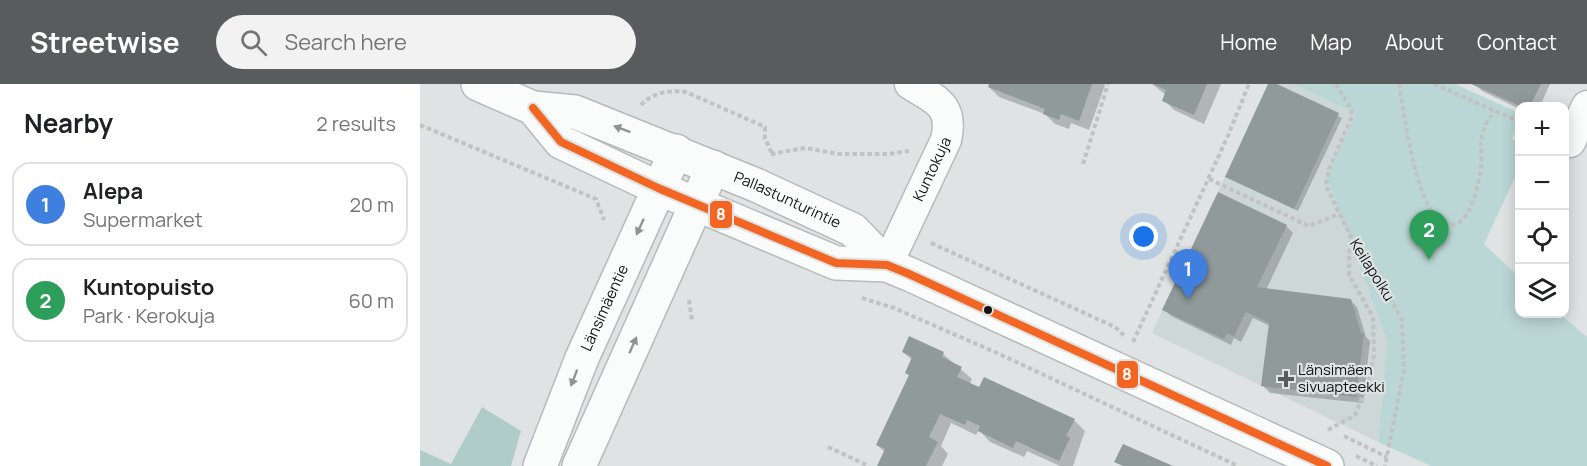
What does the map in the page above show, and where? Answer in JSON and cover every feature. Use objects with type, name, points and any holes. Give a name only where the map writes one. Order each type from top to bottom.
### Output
[{"type":"street","points":[[478,84],[533,108]]},
{"type":"street","name":"Kuntokuja","points":[[887,265],[946,140],[949,116],[944,108],[910,84]]},
{"type":"street","points":[[1574,144],[1587,106]]},
{"type":"street","name":"Pallastunturintie","points":[[533,108],[575,112],[713,167],[853,230],[887,265],[1120,369],[1325,454]]},
{"type":"street","name":"Pallastunturintie","points":[[533,108],[561,142],[658,188],[836,263],[887,265]]},
{"type":"street","name":"Länsimäentie","points":[[540,466],[582,358],[676,151]]},
{"type":"street","points":[[579,466],[713,167]]},
{"type":"path","points":[[1083,164],[1108,84]]},
{"type":"path","points":[[1106,403],[1209,178],[1249,84]]},
{"type":"path","name":"Keilapolku","points":[[1336,84],[1351,109],[1352,116],[1329,170],[1326,186],[1350,235],[1371,264],[1402,320],[1404,370],[1385,466]]},
{"type":"path","points":[[1399,84],[1420,189],[1430,212],[1439,222],[1448,226],[1457,225],[1470,207],[1480,177],[1481,133],[1495,111]]},
{"type":"path","points":[[1434,84],[1515,120]]},
{"type":"path","points":[[639,107],[655,95],[673,91],[686,92],[765,127],[770,154],[805,148],[839,154],[888,154],[924,148],[946,140]]},
{"type":"path","points":[[420,125],[596,199],[604,220]]},
{"type":"path","points":[[1209,178],[1309,226],[1340,213]]},
{"type":"path","points":[[1329,429],[1355,415],[1370,380],[1374,355],[1373,317],[1349,275],[1350,235]]},
{"type":"path","points":[[853,295],[894,308],[1106,403],[1238,466]]},
{"type":"path","points":[[1325,454],[1329,429]]},
{"type":"path","points":[[1329,429],[1387,457]]},
{"type":"path","points":[[828,447],[869,466]]},
{"type":"shaded area","points":[[1268,84],[1293,84],[1357,113],[1326,176],[1387,341],[1378,442],[1152,333]]},
{"type":"shaded area","points":[[1293,84],[1455,84],[1515,111],[1515,132],[1512,139],[1515,141],[1515,178],[1484,244],[1515,273],[1515,318],[1565,318],[1587,337],[1587,466],[1431,466],[1378,442],[1387,341],[1326,176],[1356,113]]},
{"type":"shaded area","points":[[482,407],[521,431],[511,466],[420,466],[420,450],[451,464]]},
{"type":"building","points":[[989,84],[1092,84],[1079,121],[1061,114],[1059,120],[1043,114],[1045,109],[988,87]]},
{"type":"building","points":[[1153,84],[1207,84],[1194,115],[1162,101],[1166,90]]},
{"type":"building","points":[[1268,84],[1277,84],[1339,113],[1294,209],[1225,177]]},
{"type":"building","points":[[1471,84],[1541,84],[1532,102],[1515,104]]},
{"type":"building","points":[[1218,192],[1287,225],[1257,287],[1351,299],[1361,333],[1364,333],[1356,397],[1261,386],[1269,323],[1246,312],[1234,336],[1227,333],[1224,339],[1162,310]]},
{"type":"building","points":[[909,336],[944,352],[942,357],[962,367],[957,377],[979,387],[984,377],[1075,419],[1066,436],[1070,438],[1059,461],[1016,441],[1013,448],[978,431],[980,426],[967,420],[965,425],[940,414],[929,437],[938,442],[926,466],[877,466],[885,449],[876,445],[909,375],[905,373],[912,357],[902,352]]},
{"type":"building","points":[[1123,444],[1173,466],[1123,466],[1114,462]]},
{"type":"transit line","name":"8","points":[[533,108],[561,142],[658,188],[836,263],[887,265],[909,274],[1327,466]]},
{"type":"place","name":"Kuntopuisto","points":[[1429,260]]},
{"type":"place","name":"Alepa","points":[[1188,299]]},
{"type":"place","name":"Länsimäen sivuapteekki","points":[[1286,379]]}]
